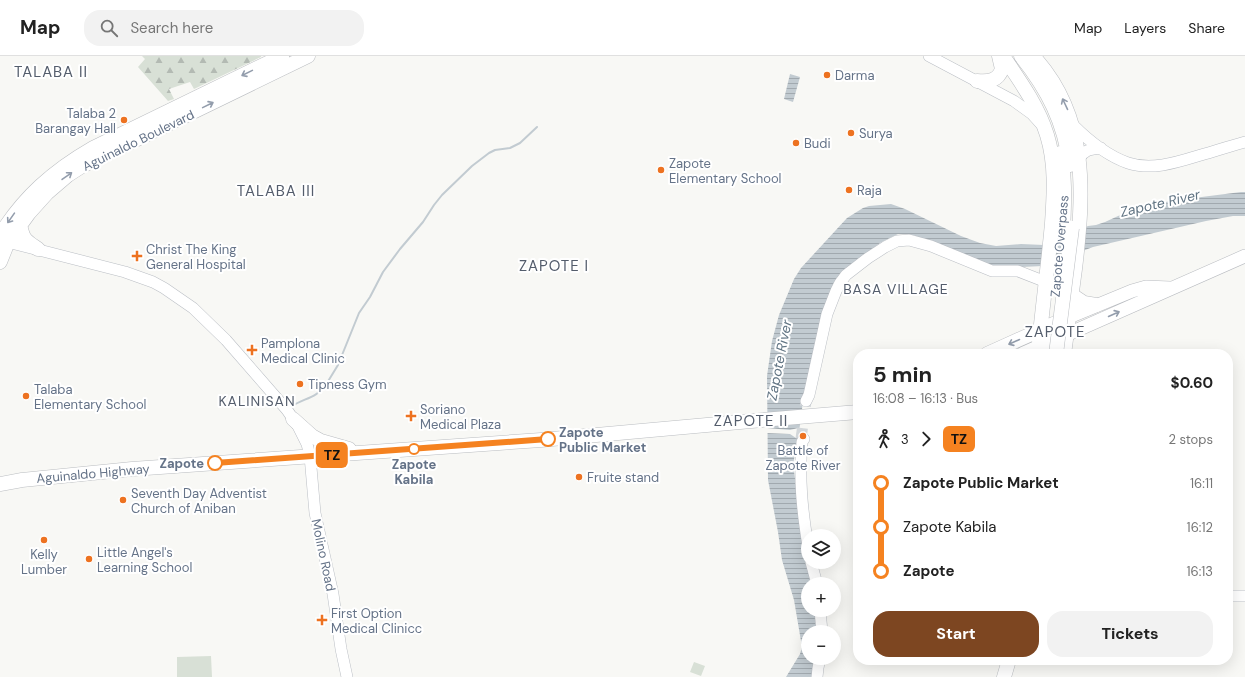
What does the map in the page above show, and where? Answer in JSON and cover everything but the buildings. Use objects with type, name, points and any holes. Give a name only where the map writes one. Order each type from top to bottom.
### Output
[{"type":"highway","name":"Aguinaldo Boulevard","points":[[0,262],[3,239],[11,218],[34,192],[57,170],[93,148],[282,56]]},
{"type":"highway","name":"Aguinaldo Boulevard","points":[[3,239],[20,224],[47,193],[82,166],[308,56]]},
{"type":"highway","points":[[977,81],[991,81],[998,77],[1002,69],[999,56]]},
{"type":"highway","points":[[1003,56],[1022,84],[1045,128],[1053,165],[1051,234],[1041,330],[1043,349]]},
{"type":"highway","name":"Zapote Overpass","points":[[1008,56],[1029,73],[1050,97],[1061,125],[1069,156],[1071,174],[1072,228],[1058,349]]},
{"type":"highway","name":"Zapote Overpass","points":[[1021,56],[1043,101],[1054,128],[1064,175],[1063,233],[1044,349]]},
{"type":"highway","points":[[1033,56],[1046,71],[1068,110],[1073,125],[1079,159],[1081,188],[1080,225],[1065,349]]},
{"type":"highway","points":[[20,224],[23,238],[38,249]]},
{"type":"highway","points":[[1044,297],[1053,304],[1065,306],[1072,294]]},
{"type":"highway","points":[[1072,294],[1084,303],[1096,305]]},
{"type":"highway","points":[[998,349],[1069,317]]},
{"type":"highway","points":[[1047,349],[1066,335]]},
{"type":"highway","name":"Aguinaldo Highway","points":[[0,484],[22,480],[114,471],[541,440],[853,412]]},
{"type":"highway","points":[[293,419],[312,436],[321,441],[343,448],[364,452]]},
{"type":"highway","points":[[996,677],[1000,665]]},
{"type":"highway","points":[[1004,677],[1008,665]]},
{"type":"main road","points":[[930,56],[1024,108],[1045,128]]},
{"type":"main road","points":[[1073,125],[1100,148],[1130,163],[1157,165],[1172,163],[1245,142]]},
{"type":"main road","points":[[1079,159],[1086,150],[1100,148]]},
{"type":"main road","name":"Molino Road","points":[[3,239],[140,276],[174,294],[193,308],[226,340],[293,419],[303,436],[310,456],[315,513],[333,594],[341,649],[347,677]]},
{"type":"main road","points":[[808,399],[827,314],[840,283],[846,275],[859,264],[885,246],[902,239],[931,246],[992,271],[1018,271],[1031,277],[1047,276],[1072,294]]},
{"type":"main road","points":[[1066,335],[1245,256]]},
{"type":"main road","points":[[1069,317],[1096,305],[1140,289],[1155,287],[1173,288]]},
{"type":"main road","points":[[802,440],[800,468],[806,529]]},
{"type":"main road","points":[[1233,596],[1245,596]]},
{"type":"main road","points":[[817,677],[819,665]]},
{"type":"green space","points":[[142,56],[261,57],[194,89],[190,82],[169,89],[174,99],[168,101],[138,67],[145,59]]},
{"type":"green space","points":[[211,656],[212,677],[177,677],[177,657]]},
{"type":"green space","points":[[694,662],[705,666],[701,676],[690,672]]},
{"type":"water","points":[[790,74],[800,77],[793,102],[784,99]]},
{"type":"water","name":"Zapote River","points":[[1245,192],[1245,216],[1233,216],[1206,221],[1093,247],[1043,266],[991,267],[913,235],[905,234],[898,234],[880,243],[855,262],[821,317],[803,401],[793,465],[803,529],[801,529],[801,569],[809,569],[810,577],[801,577],[801,617],[816,617],[818,625],[801,625],[801,641],[794,600],[782,560],[768,480],[767,376],[772,341],[779,315],[794,279],[801,268],[847,218],[869,206],[891,204],[905,209],[961,236],[980,243],[996,246],[1021,244],[1044,245],[1088,226],[1105,222],[1129,211],[1170,201]]},
{"type":"water","points":[[801,650],[801,665],[815,665],[812,677],[786,677]]},
{"type":"pier","points":[[766,427],[790,430],[798,428],[796,438],[790,434],[766,433]]},
{"type":"waterway","points":[[327,383],[338,365],[359,313],[370,297],[383,272],[423,222],[442,195],[472,166],[489,153],[495,150],[510,148],[520,143],[537,127]]},
{"type":"waterway","points":[[292,406],[318,393],[326,385]]},
{"type":"tunnel","points":[[801,439],[806,401]]},
{"type":"bus line","name":"TZ","points":[[215,463],[548,439]]},
{"type":"place","name":"Darma","points":[[827,75]]},
{"type":"place","name":"Talaba 2 Barangay Hall","points":[[124,120]]},
{"type":"place","name":"Surya","points":[[851,133]]},
{"type":"place","name":"Budi","points":[[796,143]]},
{"type":"place","name":"Zapote Elementary School","points":[[661,170]]},
{"type":"place","name":"Raja","points":[[849,190]]},
{"type":"place","name":"Christ The King General Hospital","points":[[137,256]]},
{"type":"place","name":"Pamplona Medical Clinic","points":[[252,350]]},
{"type":"place","name":"Tipness Gym","points":[[300,384]]},
{"type":"place","name":"Talaba Elementary School","points":[[26,396]]},
{"type":"place","name":"Soriano Medical Plaza","points":[[411,416]]},
{"type":"place","name":"Battle of Zapote River","points":[[803,436]]},
{"type":"place","name":"Zapote Public Market","points":[[548,439]]},
{"type":"place","name":"Zapote Kabila","points":[[414,449]]},
{"type":"place","name":"Zapote","points":[[215,463]]},
{"type":"place","name":"Fruite stand","points":[[579,477]]},
{"type":"place","name":"Seventh Day Adventist Church of Aniban","points":[[123,500]]},
{"type":"place","name":"Kelly Lumber","points":[[44,540]]},
{"type":"place","name":"Little Angel's Learning School","points":[[89,559]]},
{"type":"place","name":"First Option Medical Clinicc","points":[[322,620]]},
{"type":"district","name":"TALABA II","points":[[51,72]]},
{"type":"district","name":"TALABA III","points":[[276,191]]},
{"type":"district","name":"ZAPOTE I","points":[[554,266]]},
{"type":"district","name":"BASA VILLAGE","points":[[896,289]]},
{"type":"district","name":"ZAPOTE","points":[[1055,332]]},
{"type":"district","name":"KALINISAN","points":[[257,401]]},
{"type":"district","name":"ZAPOTE II","points":[[751,421]]}]
